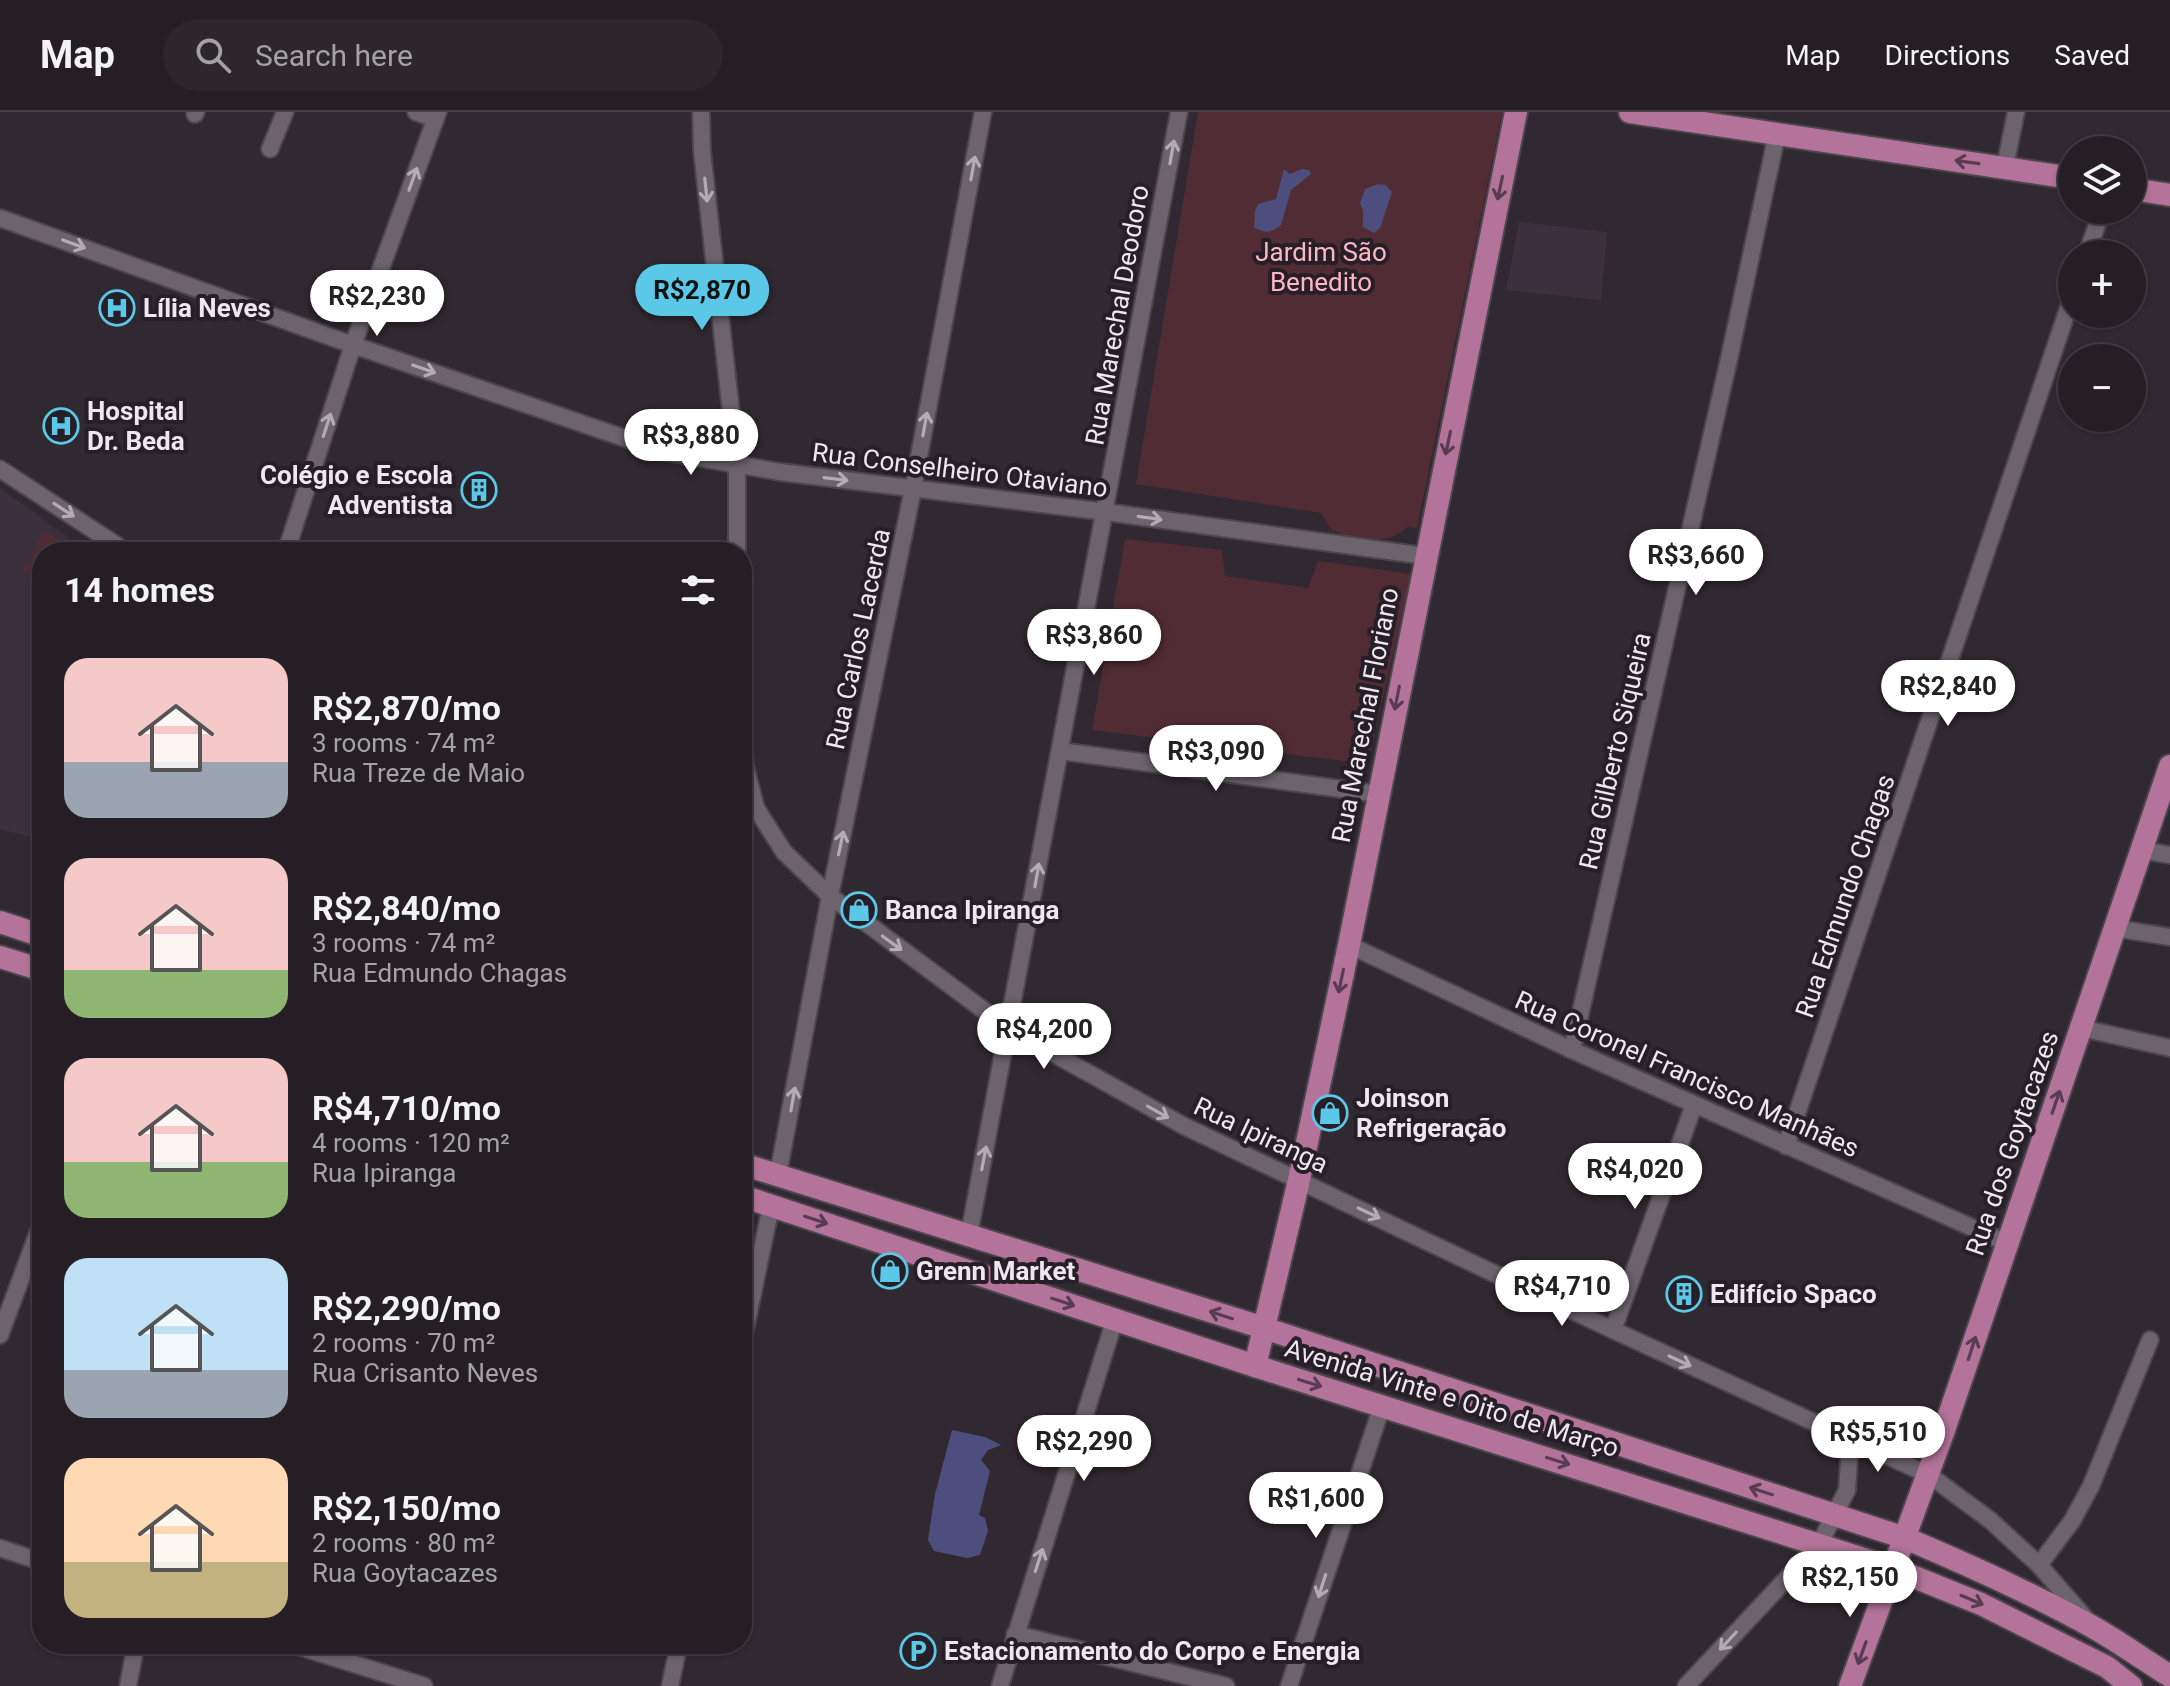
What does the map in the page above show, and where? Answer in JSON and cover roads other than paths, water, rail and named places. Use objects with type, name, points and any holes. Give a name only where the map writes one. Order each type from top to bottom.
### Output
[{"type":"main road","name":"Rua Marechal Floriano","points":[[1255,1366],[1299,1180],[1349,945],[1516,112]]},
{"type":"main road","points":[[1630,112],[2058,176]]},
{"type":"main road","points":[[2146,191],[2170,195]]},
{"type":"main road","name":"Rua dos Goytacazes","points":[[1850,1686],[1929,1475],[2170,766]]},
{"type":"main road","points":[[0,922],[32,933]]},
{"type":"main road","points":[[0,957],[32,967]]},
{"type":"main road","name":"Avenida Vinte e Oito de Março","points":[[752,1167],[1264,1328],[1905,1538]]},
{"type":"main road","name":"Avenida Vinte e Oito de Março","points":[[752,1199],[1255,1366],[1892,1568],[1981,1604],[2106,1677],[2131,1686]]},
{"type":"main road","points":[[1905,1538],[1987,1573],[2094,1628],[2170,1676]]},
{"type":"main road","points":[[2094,1628],[2104,1642],[2106,1677]]},
{"type":"street","points":[[270,149],[285,112]]},
{"type":"street","points":[[289,542],[353,345],[436,115],[416,112]]},
{"type":"street","points":[[701,112],[702,151],[737,466],[737,542]]},
{"type":"street","name":"Rua Carlos Lacerda","points":[[778,1175],[830,896],[913,489],[983,112]]},
{"type":"street","name":"Rua Marechal Deodoro","points":[[969,1235],[1179,112]]},
{"type":"street","points":[[2005,167],[2016,112]]},
{"type":"street","name":"Rua Gilberto Siqueira","points":[[1572,1050],[1777,134]]},
{"type":"street","name":"Rua Conselheiro Otaviano","points":[[0,218],[353,345],[665,452],[737,466],[1425,556]]},
{"type":"street","name":"Rua Edmundo Chagas","points":[[1786,1146],[2062,328]]},
{"type":"street","points":[[0,469],[112,542]]},
{"type":"street","points":[[1060,751],[1378,794]]},
{"type":"street","name":"Rua Ipiranga","points":[[752,795],[756,808],[784,852],[830,896],[1009,1029],[1184,1126],[1613,1330],[1929,1475],[1990,1520],[2039,1565],[2094,1628]]},
{"type":"street","points":[[2141,850],[2170,855]]},
{"type":"street","points":[[2114,928],[2170,937]]},
{"type":"street","name":"Rua Coronel Francisco Manhães","points":[[1349,945],[1572,1050],[2007,1243]]},
{"type":"street","points":[[2081,1028],[2170,1048]]},
{"type":"street","points":[[1613,1330],[1694,1105]]},
{"type":"street","points":[[752,1297],[771,1206]]},
{"type":"street","points":[[0,1335],[32,1249]]},
{"type":"street","points":[[1000,1686],[1115,1319]]},
{"type":"street","points":[[2039,1565],[2072,1521],[2091,1486],[2150,1340]]},
{"type":"street","points":[[1289,1686],[1382,1406]]},
{"type":"street","points":[[1686,1686],[1820,1543],[1847,1490],[1850,1477],[1844,1436]]},
{"type":"street","points":[[0,1548],[32,1559]]},
{"type":"street","points":[[1015,1634],[1226,1686]]},
{"type":"street","points":[[128,1686],[134,1654]]},
{"type":"street","points":[[322,1654],[413,1684]]},
{"type":"street","points":[[670,1686],[677,1654]]},
{"type":"water","points":[[1284,169],[1290,174],[1302,169],[1309,170],[1311,174],[1291,190],[1281,225],[1271,231],[1261,231],[1254,227],[1255,211],[1258,204],[1276,199]]},
{"type":"water","points":[[1378,184],[1386,185],[1392,192],[1380,228],[1374,233],[1363,227],[1360,203],[1365,189]]},
{"type":"water","points":[[952,1430],[985,1437],[1001,1445],[988,1450],[981,1460],[990,1471],[979,1515],[985,1518],[988,1531],[980,1555],[967,1558],[934,1551],[928,1540],[935,1494]]},
{"type":"place","name":"Lília Neves","points":[[117,308]]},
{"type":"place","name":"Hospital Dr. Beda","points":[[61,426]]},
{"type":"place","name":"Colégio e Escola Adventista","points":[[479,490]]},
{"type":"place","name":"Banca Ipiranga","points":[[859,910]]},
{"type":"place","name":"Joinson Refrigeração","points":[[1330,1113]]},
{"type":"place","name":"Grenn Market","points":[[890,1271]]},
{"type":"place","name":"Edifício Spaco","points":[[1684,1294]]},
{"type":"place","name":"Estacionamento do Corpo e Energia","points":[[918,1651]]},
{"type":"park label","name":"Jardim São Benedito","points":[[1321,267]]}]
